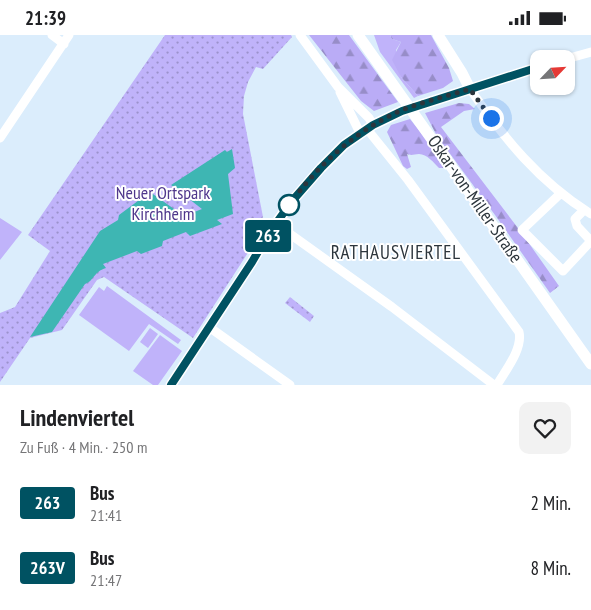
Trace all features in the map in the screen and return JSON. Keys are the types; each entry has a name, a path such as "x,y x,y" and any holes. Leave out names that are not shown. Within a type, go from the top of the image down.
{"main road":[{"name":"Oskar-von-Miller-Straße","path":"358,35 591,364"},
{"path":"370,35 375,58"},
{"path":"438,35 470,89"}],"street":[{"path":"52,35 64,43"},
{"path":"1,133 69,35"},
{"path":"276,224 392,307 495,385 516,351 521,339 519,332 408,180 366,129 300,35"},
{"path":"575,56 591,52"},
{"path":"171,385 299,192 344,145 366,129 402,111 530,70"},
{"path":"338,87 368,118 366,129"},
{"path":"470,89 513,148 561,193 588,212 575,219 577,226 591,241 563,271 522,230 561,193"},
{"path":"209,327 290,385"}],"green space":[{"name":"Neuer Ortspark Kirchheim","path":"165,35 291,35 292,37 263,69 256,67 248,82 244,96 243,114 263,217 256,227 251,248 193,338 104,277 97,280 62,330 30,338 0,382 0,313 15,307 50,251 28,235"},
{"path":"309,35 349,35 398,102 374,111 361,101"},
{"path":"374,35 390,35 392,39 401,42 396,50 401,77 418,96 414,98 380,52"},
{"path":"390,35 431,35 449,68 453,81 443,88 418,96 401,77 392,60 401,42 392,39"},
{"path":"459,103 469,104 475,109 464,111 441,127 521,232 559,286 550,293 437,136 425,113"},
{"path":"410,119 444,162 443,168 439,168 433,161 422,154 407,154 411,167 407,169 403,166 387,132 391,125"},
{"path":"0,218 22,232 0,260"},
{"path":"107,286 181,340 178,344 149,324 129,351 79,315 99,287 104,291"},
{"path":"290,297 314,316 310,322 285,303"},
{"path":"150,328 158,334 148,348 140,342"},
{"path":"160,335 182,351 158,385 153,385 133,371"}],"shaded area":[{"path":"232,149 235,168 228,174 233,214 217,220 222,224 190,236 186,232 163,241 162,246 141,254 137,251 103,264 106,268 85,284 52,332 30,337 100,231 118,220 119,215 150,192 184,216 202,209 171,185 225,150 227,152"}],"bus line":[{"name":"263","path":"171,385 269,233 302,188 344,145 373,125 402,111 530,70"}],"district":[{"name":"RATHAUSVIERTEL","path":"396,252"}],"route":[{"path":"289,205 302,188 344,145 373,125 402,111 470,89 491,118"}]}
